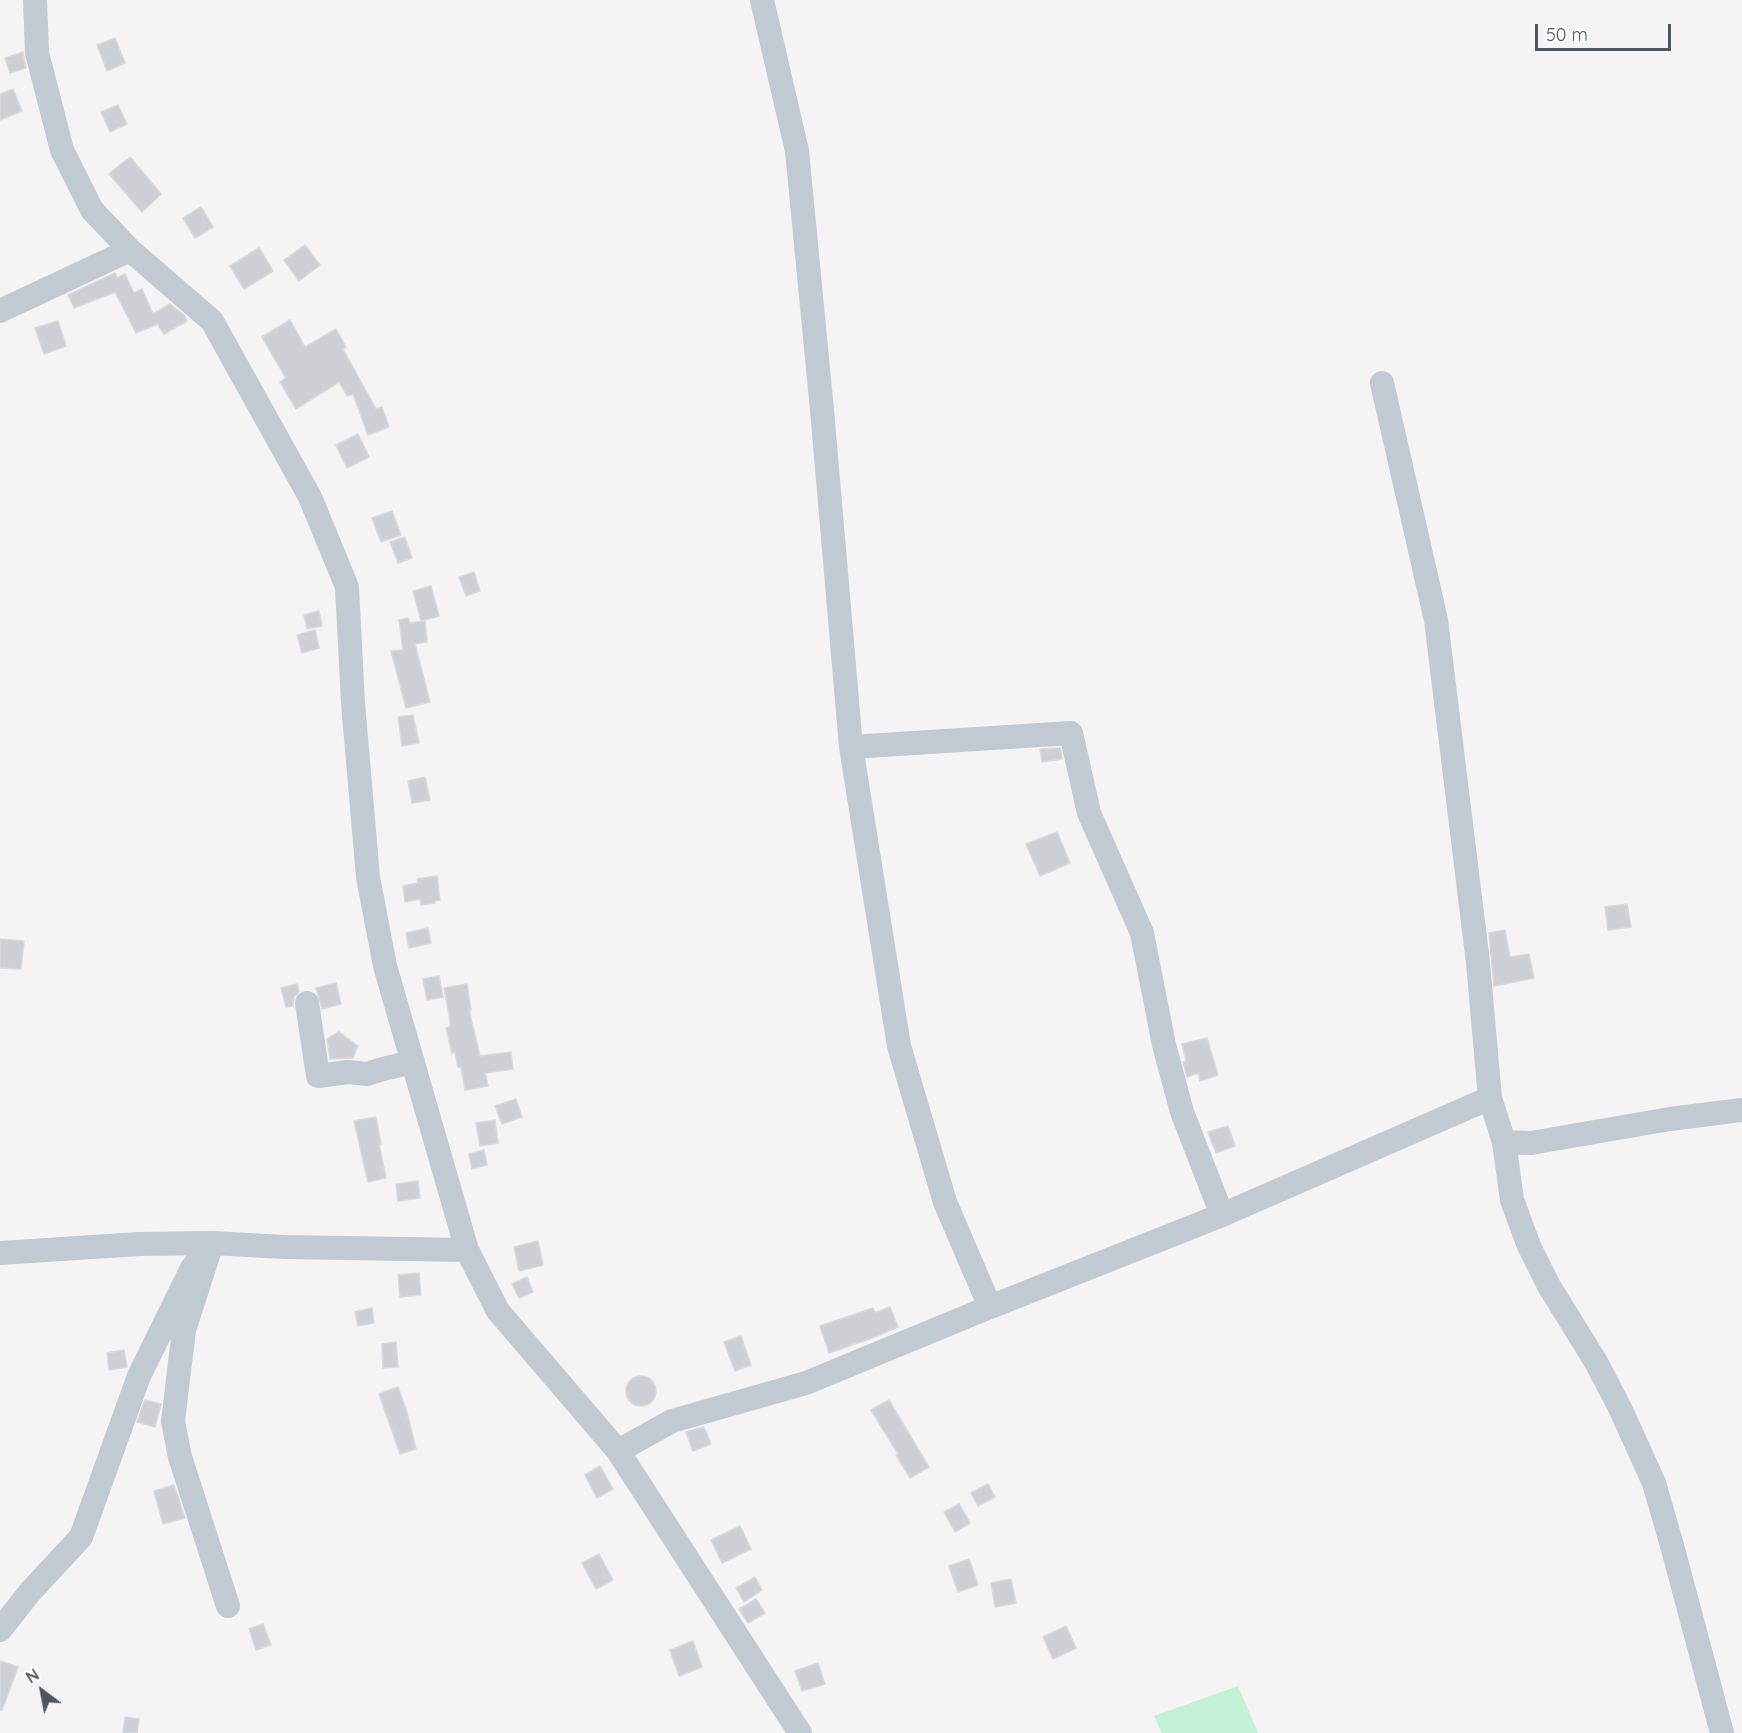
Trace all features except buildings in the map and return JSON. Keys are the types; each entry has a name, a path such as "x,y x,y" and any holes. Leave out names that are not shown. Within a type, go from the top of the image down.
{"street":[{"path":"35,0 37,53 62,150 92,210 130,250 212,321 310,497 347,587 353,703 368,877 385,966 467,1250 498,1311 618,1451 800,1733"},
{"path":"762,0 797,151 851,747 899,1046 945,1202 990,1307"},
{"path":"0,311 130,250"},
{"path":"1382,383 1436,620 1478,963 1490,1098 1504,1142 1512,1200 1529,1246 1549,1286 1596,1362 1654,1483 1722,1733"},
{"path":"851,747 1071,734 1089,813 1142,933 1164,1045 1182,1112 1222,1215"},
{"path":"307,1004 318,1076 348,1072 367,1074 413,1062"},
{"path":"618,1451 672,1420 806,1383 1222,1215 1490,1098"},
{"path":"1504,1142 1531,1143 1670,1119 1742,1110"},
{"path":"0,1253 139,1244 212,1243 284,1247 467,1250"},
{"path":"212,1243 184,1330 173,1421 180,1457 228,1606"},
{"path":"0,1630 30,1592 81,1537 139,1377 192,1268 212,1243"}],"green space":[{"path":"1238,1686 1258,1733 1162,1733 1154,1716"}]}
